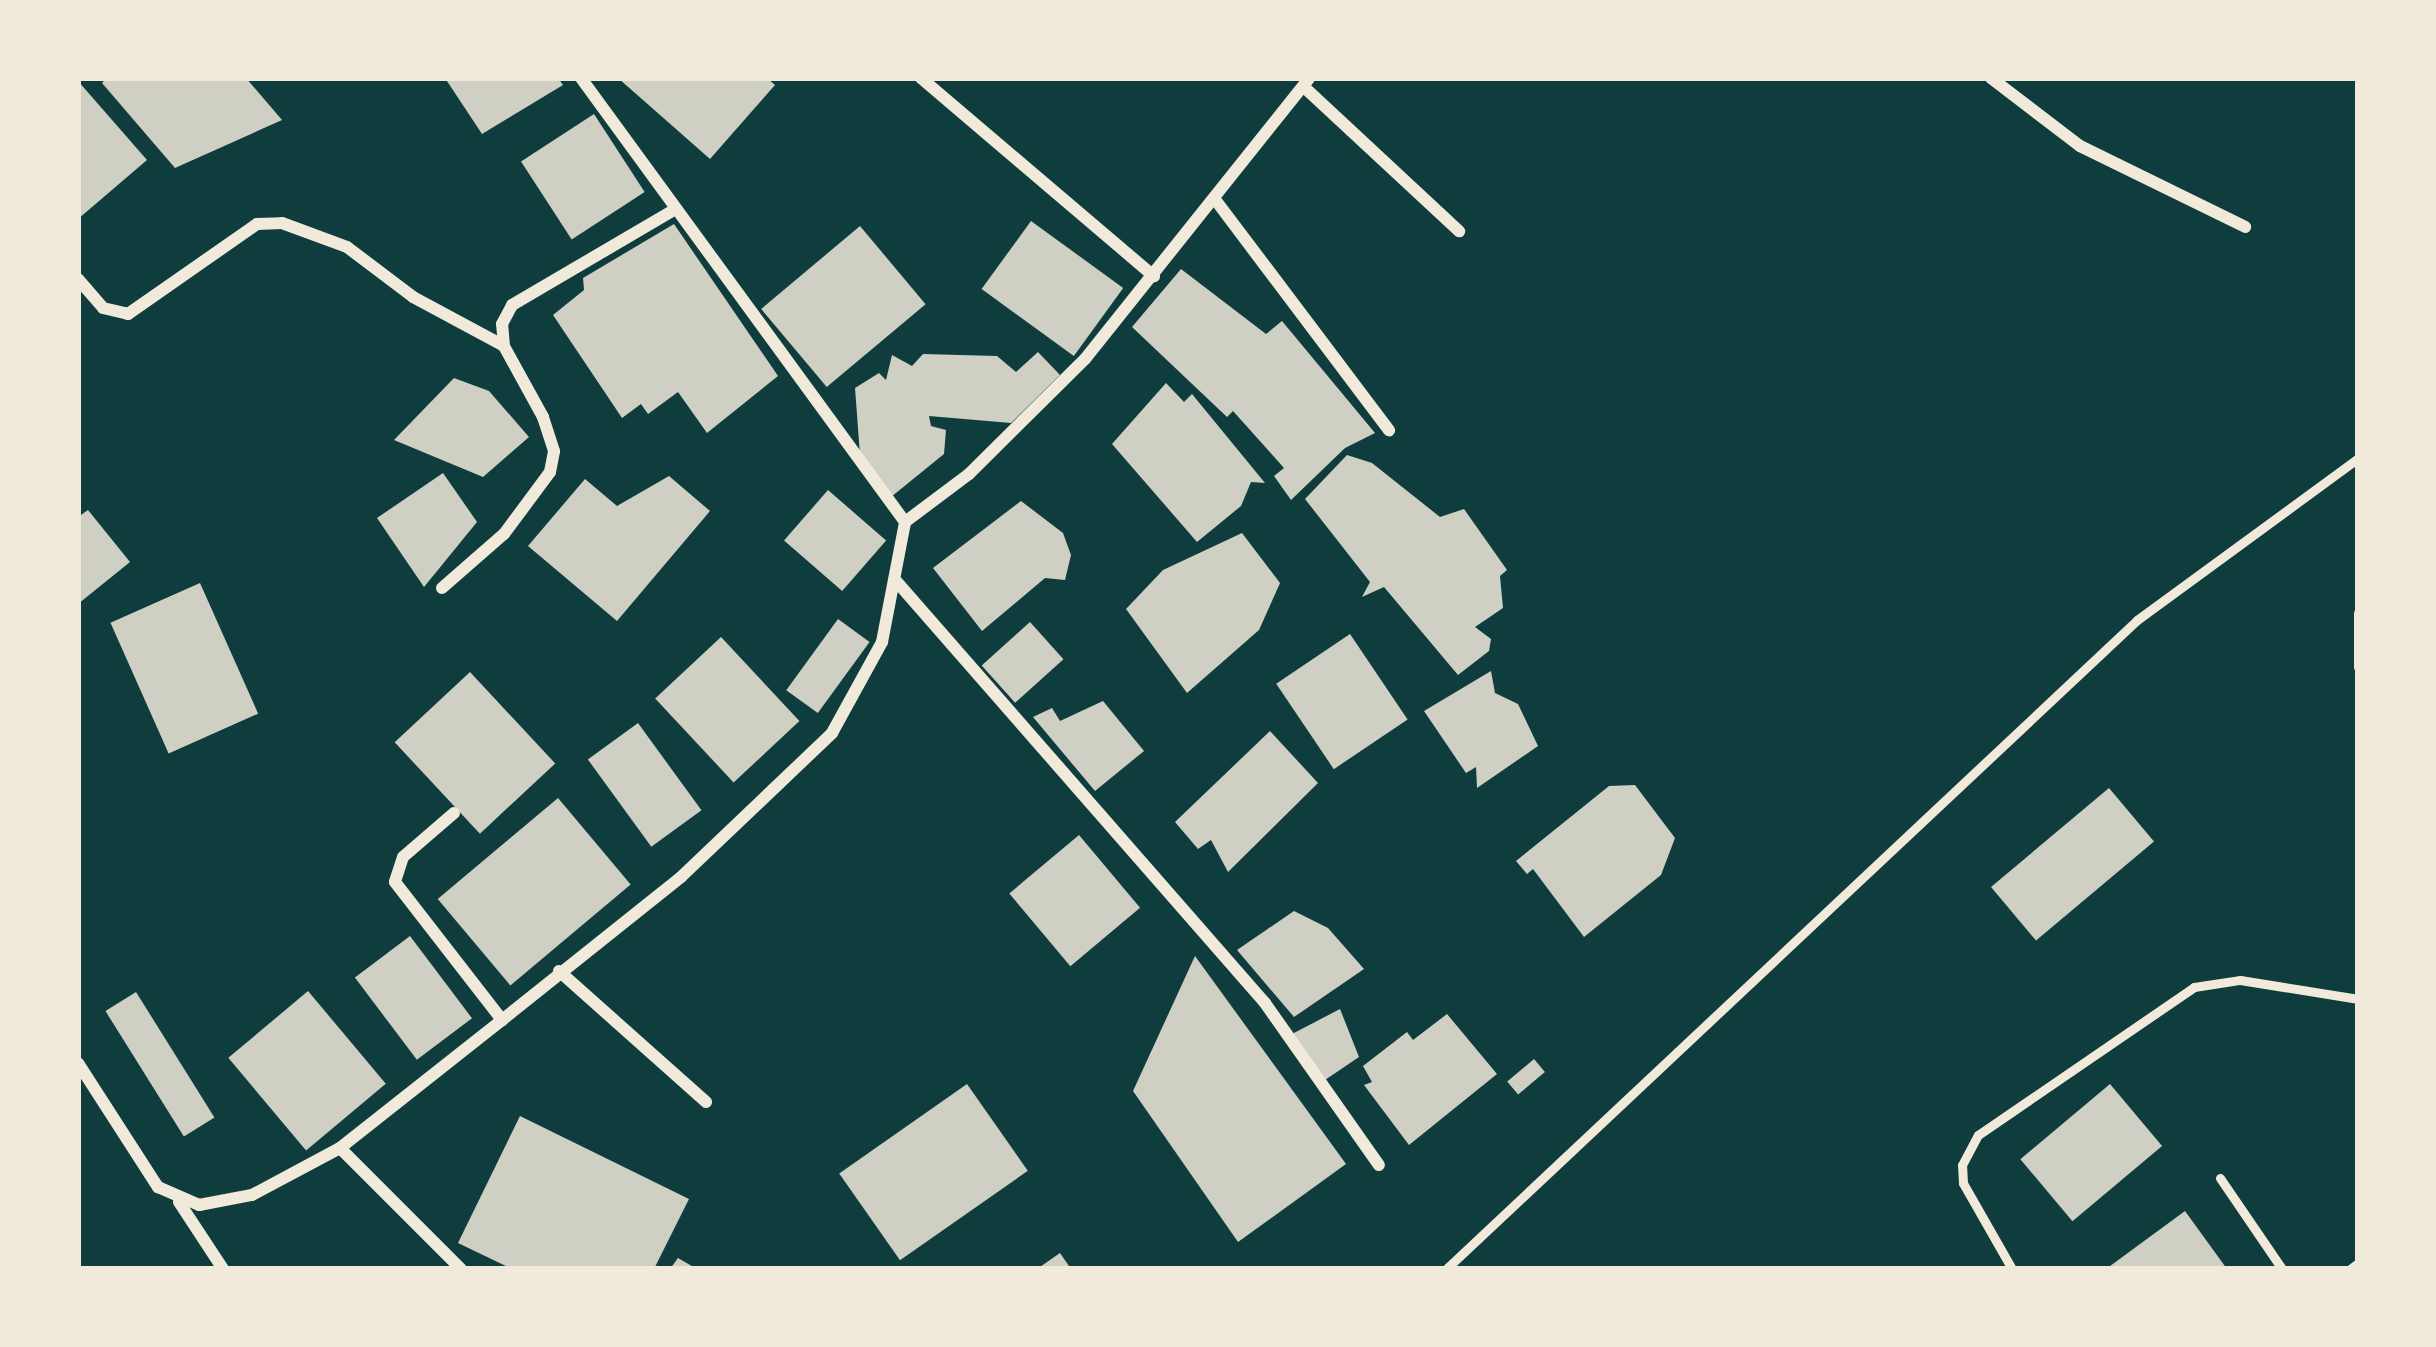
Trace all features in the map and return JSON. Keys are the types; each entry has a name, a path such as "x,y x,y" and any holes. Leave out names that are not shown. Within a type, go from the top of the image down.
{"street":[{"path":"581,78 672,211 905,522"},
{"path":"921,78 1154,276"},
{"path":"1991,78 2080,146 2245,227"},
{"path":"179,1202 252,1195 340,1148 681,877 832,733 882,642 905,522 1053,392 1217,202 1306,83 1460,231"},
{"path":"1217,202 1390,430"},
{"path":"442,588 503,534 550,472 554,451 543,417 504,346 502,324 512,305 672,211"},
{"path":"78,279 103,308 128,314 257,224 282,224 346,247 413,297 504,346"},
{"path":"897,582 1265,1003 1379,1165"},
{"path":"454,813 396,866 395,882 502,1020"},
{"path":"559,971 706,1102"},
{"path":"78,1063 138,1162 179,1202 223,1269"},
{"path":"340,1148 461,1269"}],"lane":[{"path":"1446,1269 2137,620 2358,458"},
{"path":"2358,613 2358,667"},
{"path":"2012,1269 1964,1183 1978,1135 2194,987 2240,980 2358,999"},
{"path":"2220,1178 2282,1269"},
{"path":"1460,1255 1471,1269"},
{"path":"2350,1269 2358,1263"}],"building":[{"path":"107,78 246,78 282,120 175,168 102,83"},
{"path":"445,78 558,78 563,85 482,134"},
{"path":"618,78 767,78 775,85 710,159"},
{"path":"78,81 147,160 78,219"},
{"path":"594,114 645,192 572,239 521,161"},
{"path":"1031,221 1123,288 1074,356 982,289"},
{"path":"674,224 778,376 707,433 678,392 648,414 641,404 622,418 553,315 584,290 583,278"},
{"path":"860,226 926,304 827,387 761,309"},
{"path":"1181,269 1266,334 1282,321 1375,433 1345,448 1291,500 1274,476 1284,468 1233,411 1227,417 1132,327"},
{"path":"1038,352 1060,375 1011,423 929,416 931,426 946,430 944,454 891,497 860,455 855,388 879,373 886,380 892,355 912,366 923,354 997,356 1016,372"},
{"path":"454,378 489,391 529,437 483,477 394,440"},
{"path":"1166,383 1184,402 1192,394 1265,483 1251,482 1241,506 1197,542 1112,444"},
{"path":"1347,455 1372,463 1440,517 1464,509 1507,570 1500,576 1503,608 1475,627 1491,639 1489,651 1458,675 1384,587 1362,597 1370,582 1305,499"},
{"path":"443,473 477,522 424,587 377,518"},
{"path":"669,476 710,511 617,621 528,546 585,479 617,506"},
{"path":"828,490 886,541 842,591 784,541"},
{"path":"1021,501 1063,533 1071,555 1065,580 1045,578 982,631 933,568"},
{"path":"88,510 130,562 78,604 78,517"},
{"path":"1242,533 1280,583 1259,630 1187,693 1126,609 1163,570"},
{"path":"200,583 258,714 169,753 110,623"},
{"path":"838,619 870,642 818,713 786,690"},
{"path":"1030,622 1063,659 1015,703 982,665"},
{"path":"1350,634 1408,719 1334,769 1276,684"},
{"path":"721,637 799,721 734,782 655,698"},
{"path":"1491,671 1495,693 1518,704 1538,746 1477,788 1476,767 1466,773 1424,711"},
{"path":"470,672 555,763 480,834 395,742"},
{"path":"1103,701 1144,751 1095,791 1033,717 1052,708 1060,721"},
{"path":"638,723 701,810 651,847 588,759"},
{"path":"1270,731 1318,783 1228,872 1211,840 1198,849 1175,822"},
{"path":"1635,785 1675,838 1661,875 1584,937 1533,869 1527,874 1516,861 1609,786"},
{"path":"2109,788 2154,842 2036,941 1991,887"},
{"path":"558,798 631,885 510,985 438,899"},
{"path":"1079,835 1140,908 1070,966 1009,893"},
{"path":"1294,911 1328,928 1364,969 1294,1017 1237,950"},
{"path":"410,936 472,1018 417,1060 355,978"},
{"path":"1195,956 1346,1164 1238,1242 1133,1091"},
{"path":"308,991 386,1084 306,1151 228,1058"},
{"path":"136,992 214,1118 184,1137 105,1011"},
{"path":"1340,1009 1359,1057 1325,1080 1292,1034"},
{"path":"1447,1014 1497,1074 1409,1145 1364,1085 1372,1082 1363,1066 1407,1032 1413,1040"},
{"path":"1534,1059 1545,1072 1518,1095 1507,1081"},
{"path":"967,1084 1028,1171 900,1260 839,1173"},
{"path":"2110,1084 2162,1146 2072,1221 2020,1159"},
{"path":"520,1116 689,1199 654,1269 512,1269 458,1243"},
{"path":"2185,1211 2227,1269 2106,1269"},
{"path":"1060,1253 1071,1269 1037,1269"},
{"path":"678,1258 697,1269 670,1269"}]}
